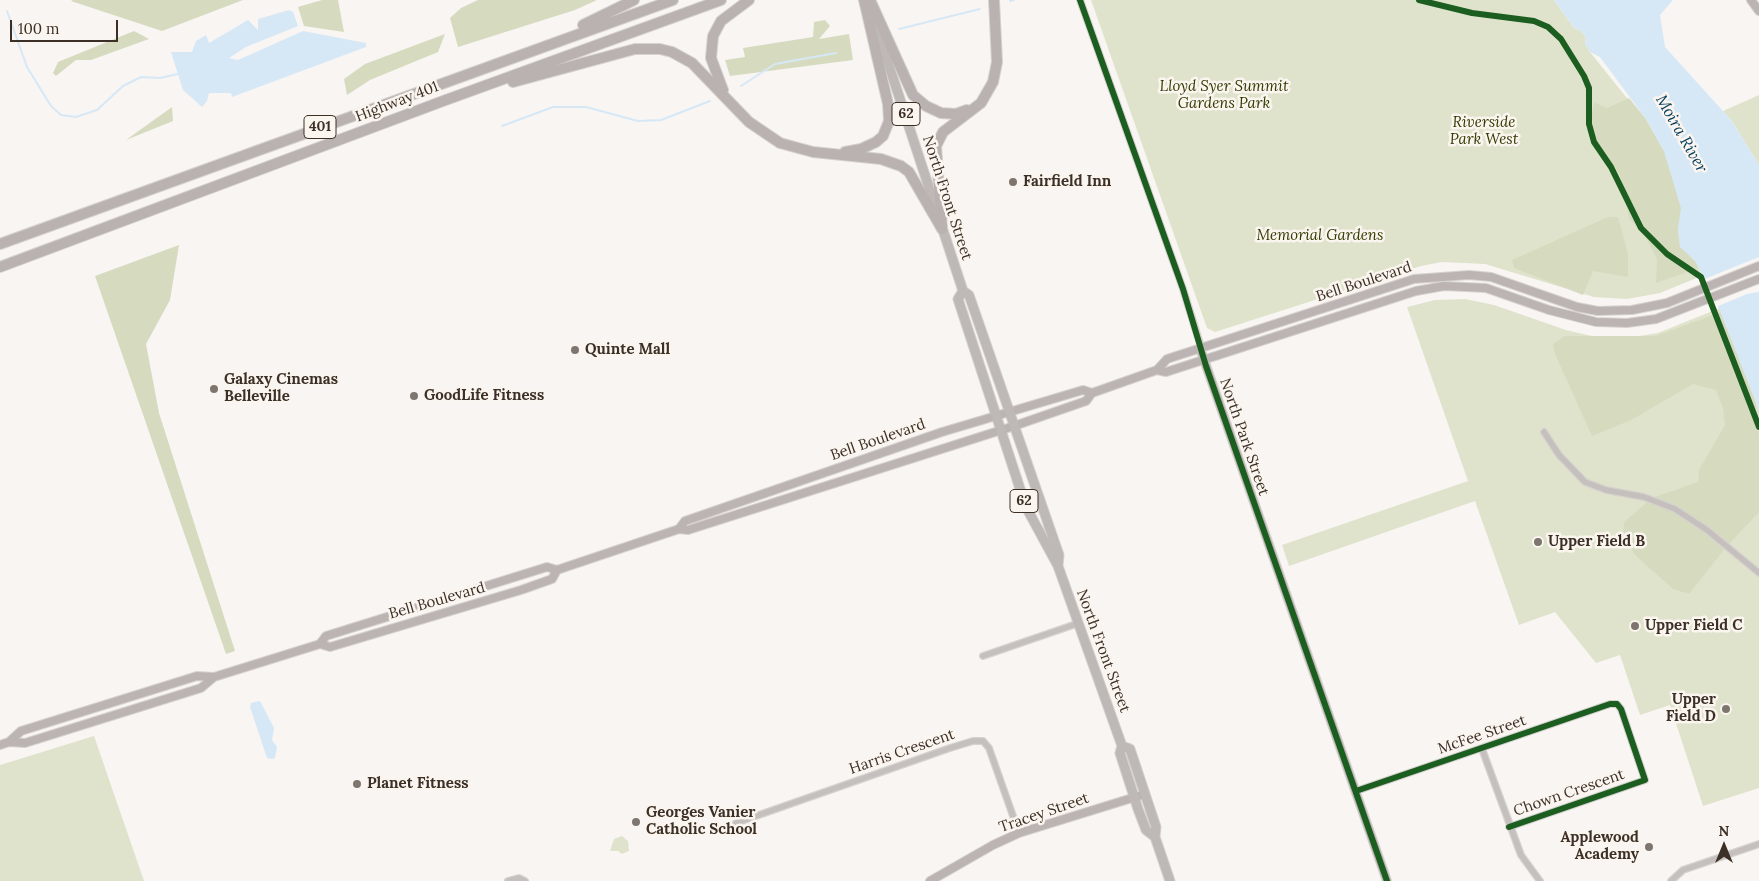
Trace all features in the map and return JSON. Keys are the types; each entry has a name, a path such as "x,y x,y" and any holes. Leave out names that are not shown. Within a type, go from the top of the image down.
{"highway":[{"path":"492,64 608,15 634,0"},
{"name":"Highway 401","path":"0,244 492,64 673,0"},
{"name":"Highway 401","path":"0,267 443,101 721,0"},
{"path":"728,100 712,58 712,36 721,21 749,0"},
{"path":"827,154 848,152 869,146 883,136 890,122 867,0"},
{"path":"867,0 909,87 920,101 934,111 948,114 962,112 981,102"},
{"path":"942,229 936,146 948,127 981,102 990,89 996,72 993,0"},
{"path":"443,101 620,52 648,48 660,49 682,56 749,122 770,137 798,149 881,159 901,166 909,172 942,229"}],"main road":[{"name":"North Front Street","path":"867,0 963,291 969,296 1059,555 1058,566"},
{"path":"1751,0 1759,12"},
{"name":"Bell Boulevard","path":"320,644 326,636 547,567 557,570 679,530 688,530 1000,431 1086,401 1092,393 1157,370 1166,359 1414,279 1469,275 1491,277 1577,307 1598,311 1632,310 1666,303 1695,293 1759,266"},
{"name":"Bell Boulevard","path":"1157,370 1166,372 1416,291 1444,286 1486,288 1549,310 1596,322 1627,323 1656,319 1759,279"},
{"name":"North Front Street","path":"963,291 958,300 1000,431 1030,516 1058,566 1122,746 1120,753 1134,797 1146,830 1155,837"},
{"name":"North Park Street","path":"1201,347 1387,881"},
{"name":"Bell Boulevard","path":"679,530 685,521 996,416 1083,390 1092,393"},
{"name":"Bell Boulevard","path":"9,742 21,731 197,676 214,677 320,644 330,647 521,590 552,579 557,570"},
{"name":"Bell Boulevard","path":"0,745 9,742 26,743 201,688 214,677"},
{"name":"North Front Street","path":"1122,746 1130,749 1156,828 1155,837 1170,881"},
{"name":"Tracey Street","path":"930,881 993,845 1019,833 1145,794"}],"street":[{"name":"North Park Street","path":"1080,0 1183,289 1201,347"},
{"path":"1544,432 1568,466 1585,482 1606,490 1644,497 1676,508 1708,530 1759,574"},
{"path":"984,656 1079,623"},
{"name":"McFee Street","path":"1356,791 1610,704 1617,704"},
{"name":"Chown Crescent","path":"1509,827 1645,780 1621,709 1617,704"},
{"name":"Harris Crescent","path":"736,823 950,748 973,741 983,741 989,748 1019,833"},
{"path":"1482,749 1509,827 1521,854 1540,881"},
{"path":"1670,881 1683,870 1759,844"},
{"path":"508,881 519,878 525,881"}],"green space":[{"path":"243,0 162,31 71,1"},
{"path":"322,0 338,0 344,32 304,26 298,7"},
{"path":"478,0 597,0 575,10 458,47 450,18 461,8"},
{"name":"Riverside Park West","path":"1091,0 1554,0 1574,28 1580,30 1586,38 1585,44 1590,52 1646,122 1664,151 1704,275 1660,293 1627,299 1594,297 1485,264 1442,262 1421,266 1215,332 1207,328"},
{"path":"825,20 830,26 819,39 849,34 853,60 730,76 725,60 745,57 743,48 813,37 814,22"},
{"path":"134,31 149,39 91,60 76,60 56,76 53,73 58,62"},
{"path":"445,34 438,52 370,80 347,95 344,79 365,64"},
{"path":"1759,95 1759,165 1732,121 1723,111"},
{"path":"1629,98 1646,119 1664,151 1681,208 1678,230 1680,247 1695,261 1699,268 1656,283 1657,259 1646,238 1629,218 1620,175 1592,135 1591,122 1594,102 1607,108"},
{"path":"172,107 173,121 126,140"},
{"path":"1608,217 1618,217 1628,254 1628,277 1593,271 1583,295 1514,268 1512,260"},
{"path":"179,245 170,300 146,344 159,413 235,651 226,654 95,276"},
{"path":"1465,299 1494,305 1566,330 1596,337 1627,338 1658,333 1720,308 1759,410 1759,788 1703,806 1670,705 1640,715 1620,655 1596,663 1555,612 1519,625 1475,501 1289,566 1282,545 1468,481 1407,307 1435,300"},
{"path":"1721,312 1756,403 1755,421 1759,434 1759,512 1727,546 1689,594 1673,589 1635,555 1623,534 1624,522 1652,498 1698,482 1699,470 1725,425 1723,408 1716,390 1693,384 1631,420 1592,436 1555,354 1553,344 1565,336 1656,336"},
{"path":"94,736 144,881 0,881 0,765"},
{"path":"622,836 628,841 629,851 622,854 618,851 610,851 614,839"}],"water":[{"name":"Moira River","path":"1554,0 1673,0 1660,15 1665,47 1732,121 1759,165 1759,410 1716,301 1695,261 1680,247 1678,230 1681,208 1664,151 1646,119 1600,57 1590,52 1585,44 1586,38 1580,30 1574,28"},
{"path":"289,10 293,12 298,26 246,47 229,58 238,60 303,31 366,43 366,47 232,97 231,93 209,93 207,101 202,107 183,90 171,52 192,52 196,41 206,35 209,43 248,20 258,30 258,19"},
{"path":"260,701 274,728 272,740 277,747 275,758 272,759 267,758 250,707 251,703"}],"pier":[{"path":"1759,257 1759,292 1747,294 1716,307 1702,280"}],"waterway":[{"path":"1010,1 1014,0"},
{"path":"899,29 980,9"},
{"path":"7,11 27,67 51,106 61,115 76,117 97,110 123,86 141,77 160,78 178,74"},
{"path":"741,86 775,64 836,53"},
{"path":"502,126 553,107 586,107 638,121 661,120 710,101"}],"cycle path":[{"path":"1080,0 1183,289 1206,366 1387,881"},
{"path":"1419,0 1472,13 1534,21 1548,27 1561,39 1584,76 1589,88 1589,124 1594,142 1611,167 1641,228 1667,254 1701,277 1759,427"},
{"path":"1356,791 1610,704 1617,704 1621,709 1645,780 1509,827"}],"place":[{"name":"Fairfield Inn","path":"1013,182"},
{"name":"Quinte Mall","path":"575,350"},
{"name":"Galaxy Cinemas Belleville","path":"214,389"},
{"name":"GoodLife Fitness","path":"414,396"},
{"name":"Upper Field B","path":"1538,542"},
{"name":"Upper Field C","path":"1635,626"},
{"name":"Upper Field D","path":"1726,709"},
{"name":"Planet Fitness","path":"357,784"},
{"name":"Georges Vanier Catholic School","path":"636,822"},
{"name":"Applewood Academy","path":"1649,847"}],"park label":[{"name":"Lloyd Syer Summit Gardens Park","path":"1224,96"},
{"name":"Memorial Gardens","path":"1320,236"}]}
